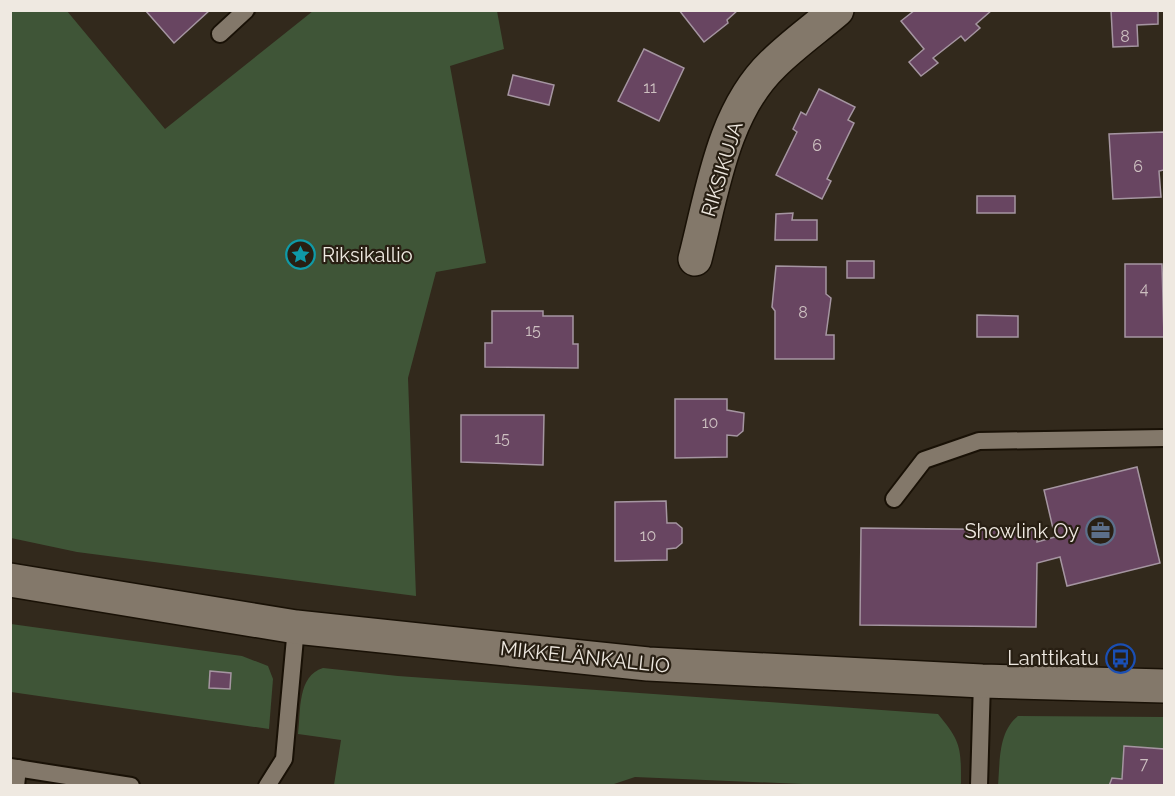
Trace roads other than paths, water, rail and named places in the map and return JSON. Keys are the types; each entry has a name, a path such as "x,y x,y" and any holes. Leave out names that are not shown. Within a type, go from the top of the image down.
{"street":[{"name":"RIKSIKUJA","path":"695,259 732,126 750,93 772,65 837,10"},
{"name":"MIKKELÄNKALLIO","path":"10,580 296,627 648,664 982,681 1164,686"}],"lane":[{"path":"220,34 246,10"},
{"path":"894,499 924,460 979,441 1164,438"},
{"path":"267,786 284,759 296,627"},
{"path":"979,786 982,681"},
{"path":"16,786 14,767 131,786"}],"place":[{"name":"Riksikallio","path":"301,255"},
{"name":"Showlink Oy","path":"1100,531"},
{"name":"Lanttikatu","path":"1120,658"}]}
